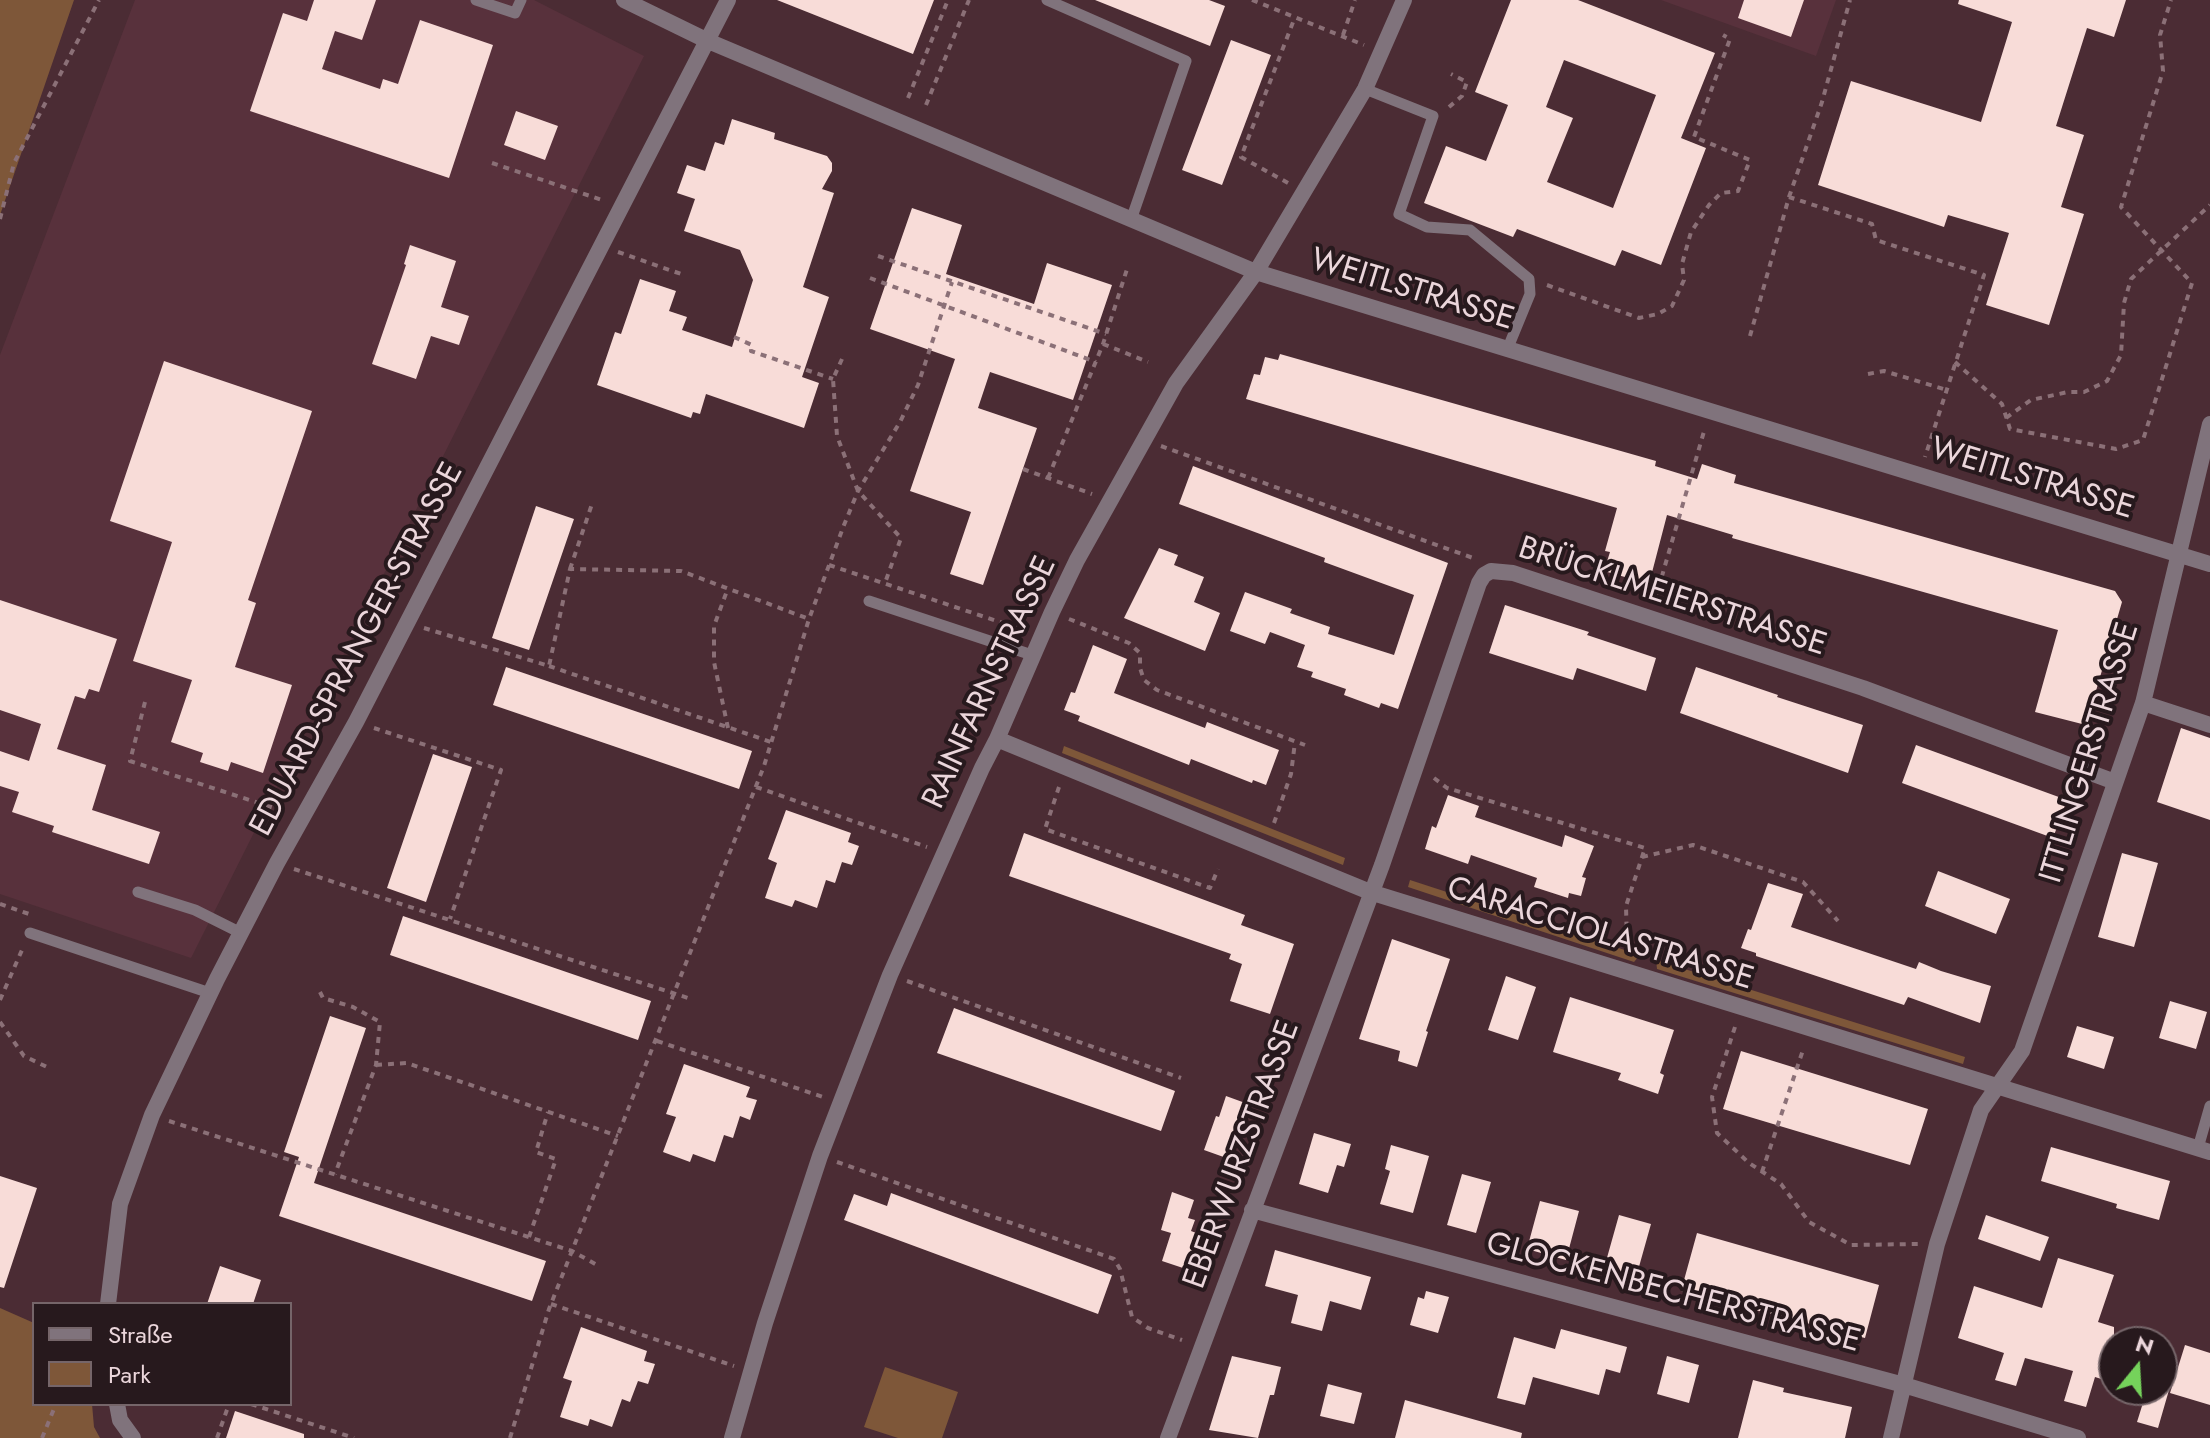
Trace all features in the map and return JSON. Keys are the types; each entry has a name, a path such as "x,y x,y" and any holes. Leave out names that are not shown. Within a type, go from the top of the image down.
{"street":[{"name":"WEITLSTRASSE","path":"624,0 708,41 1256,272 2210,564"},
{"name":"EDUARD-SPRANGER-STRASSE","path":"108,1302 120,1204 152,1115 210,993 408,623 728,0"},
{"name":"RAINFARNSTRASSE","path":"732,1438 820,1156 840,1103 890,975 1041,635 1110,501 1176,383 1256,272 1365,89 1404,0"},
{"name":"ITTLINGERSTRASSE","path":"1891,1438 1937,1244 1981,1110 2022,1051 2143,703 2210,424"},
{"name":"BRÜCKLMEIERSTRASSE","path":"1370,892 1479,583 1491,571 1513,573 1863,688 2115,782"},
{"path":"2143,703 2210,725"},
{"name":"CARACCIOLASTRASSE","path":"997,739 1370,892 2204,1150"},
{"name":"EBERWURZSTRASSE","path":"1168,1438 1370,892"},
{"name":"GLOCKENBECHERSTRASSE","path":"1252,1210 1904,1385 2078,1438"},
{"path":"117,1406 120,1420 133,1438"}],"lane":[{"path":"476,0 515,13 521,0"},
{"path":"1047,0 1186,61 1131,220"},
{"path":"1365,89 1433,116 1399,214 1427,227 1470,230 1529,279 1530,294 1507,350"},
{"path":"869,601 1032,655"},
{"path":"138,892 195,910 241,933"},
{"path":"30,933 210,993"},
{"name":"CARACCIOLASTRASSE","path":"2204,1150 2210,1106"}],"path":[{"path":"0,219 14,163 99,0"},
{"path":"908,98 948,0"},
{"path":"926,105 969,0"},
{"path":"1252,0 1381,52"},
{"path":"1343,36 1355,0"},
{"path":"1750,336 1850,0"},
{"path":"1955,362 2002,404 2010,429 2116,449 2143,440 2192,283 2121,207 2163,71 2160,35 2171,0"},
{"path":"1295,17 1241,157 1304,192"},
{"path":"1529,279 1639,318 1658,314 1672,306 1684,280 1682,264 1691,232 1721,193 1738,191 1750,160 1694,137 1730,39 1723,35"},
{"path":"1433,122 1462,96 1467,82 1451,74"},
{"path":"492,163 623,206"},
{"path":"1789,197 1872,224 1876,240 1984,275 1918,475"},
{"path":"2006,418 2031,400 2084,392 2107,381 2121,355 2124,303 2131,279 2210,205"},
{"path":"602,246 684,275"},
{"path":"878,256 1106,334"},
{"path":"1048,478 1103,344 1128,266"},
{"path":"870,278 1096,362"},
{"path":"510,1438 551,1304 756,787 829,565 858,491 900,422 918,385 952,282"},
{"path":"734,337 752,345 751,351 833,379"},
{"path":"1103,344 1148,362"},
{"path":"842,359 833,379 837,436 858,491 901,538 885,583"},
{"path":"1868,374 1884,371 1947,390"},
{"path":"1649,618 1710,412"},
{"path":"1144,440 1481,561 1491,571"},
{"path":"1023,469 1110,501"},
{"path":"549,666 570,569 592,504"},
{"path":"829,565 1041,635"},
{"path":"570,569 681,571 809,619"},
{"path":"728,588 714,626 714,662 728,728"},
{"path":"1052,612 1129,643 1140,653 1144,680 1157,690 1305,745"},
{"path":"408,623 549,666 771,742"},
{"path":"145,702 130,761 274,808"},
{"path":"356,722 501,770 450,920"},
{"path":"1274,823 1291,774 1295,742"},
{"path":"1415,767 1425,770 1447,788 1645,848 1626,906 1627,944"},
{"path":"756,787 944,853"},
{"path":"1059,787 1045,829 1210,888 1218,869"},
{"path":"1642,857 1693,845 1803,882 1838,921"},
{"path":"277,863 691,999"},
{"path":"0,1000 30,933"},
{"path":"890,975 1181,1078"},
{"path":"320,992 323,998 353,1007 380,1022 376,1065 335,1174"},
{"path":"0,1022 24,1056 47,1067"},
{"path":"1735,1027 1712,1097 1717,1133 1762,1172 1781,1184 1809,1222 1851,1245 1937,1244"},
{"path":"657,1040 840,1103"},
{"path":"1762,1172 1804,1047"},
{"path":"376,1065 407,1063 618,1136"},
{"path":"529,1237 556,1159 536,1152 548,1112"},
{"path":"152,1115 572,1251 597,1265"},
{"path":"820,1156 1114,1259 1120,1269 1132,1317 1148,1328 1186,1342"},
{"path":"551,1304 751,1373"},
{"path":"42,1438 55,1406"},
{"path":"217,1438 228,1406"},
{"path":"257,1406 354,1438"}],"shaded area":[{"path":"135,0 534,0 644,56 191,958 0,894 0,355"},
{"path":"1661,0 1836,0 1816,56"}],"green space":[{"path":"0,0 74,0 0,215"},
{"path":"1064,746 1345,858 1343,865 1062,753"},
{"path":"1410,880 1640,955 1634,962 1408,887"},
{"path":"1656,960 1965,1057 1963,1064 1657,969"},
{"path":"0,1308 32,1322 32,1406 92,1406 94,1427 100,1438 0,1438"},
{"path":"885,1367 958,1392 942,1438 898,1438 864,1427"}],"building":[{"path":"314,0 376,0 362,40 335,31 322,69 380,89 383,79 398,84 420,20 493,45 449,178 250,111 283,13 307,21"},
{"path":"777,0 934,0 913,54"},
{"path":"1095,0 1209,0 1225,6 1210,46"},
{"path":"1511,0 1578,0 1715,53 1681,138 1706,148 1661,265 1622,250 1615,266 1517,229 1513,237 1424,203 1446,146 1486,161 1508,105 1475,92","holes":["1564,60 1656,95 1613,208 1547,182 1573,118 1546,107"]},
{"path":"1744,0 1804,0 1791,37 1738,18"},
{"path":"1959,0 2126,0 2114,37 2087,28 2056,126 2084,135 2061,207 2084,214 2049,325 1986,305 2009,233 1948,215 1944,227 1818,185 1851,81 1981,122 2012,22 1958,4"},
{"path":"1231,40 1271,55 1222,185 1182,170"},
{"path":"516,111 558,126 545,160 504,145"},
{"path":"732,119 775,133 774,139 827,156 832,163 832,171 822,189 834,193 803,287 829,297 802,377 819,383 804,428 706,394 700,414 693,412 691,418 597,385 615,332 621,334 640,279 676,291 669,311 687,317 682,330 732,347 753,280 740,250 684,231 695,199 677,193 687,165 705,171 715,142 724,145"},
{"path":"912,208 962,225 946,274 1034,304 1047,263 1112,285 1073,400 990,372 978,408 1037,428 983,585 950,574 971,512 910,491 955,359 870,329"},
{"path":"410,245 456,261 441,307 469,316 459,345 431,336 416,379 372,364"},
{"path":"1280,354 1656,461 1655,466 1697,479 1702,464 1736,475 1734,483 2115,591 2122,602 2086,725 2035,712 2058,630 1732,538 1733,535 1667,515 1649,584 1604,571 1610,552 1605,551 1617,508 1246,399 1254,374 1260,375 1265,357 1278,360"},
{"path":"164,361 312,411 248,600 256,603 235,667 292,685 263,773 231,762 228,771 200,762 203,753 171,742 192,680 133,661 172,542 110,521"},
{"path":"1193,466 1448,563 1398,709 1381,703 1379,708 1344,695 1346,689 1311,677 1313,672 1297,667 1305,645 1270,632 1265,644 1230,631 1245,592 1330,627 1328,634 1394,655 1414,595 1179,504"},
{"path":"536,506 574,519 529,650 492,638"},
{"path":"1159,548 1178,555 1174,565 1204,577 1194,602 1220,613 1205,651 1124,618"},
{"path":"0,600 117,639 99,692 89,689 85,699 75,696 57,749 106,765 92,810 160,832 149,864 52,832 54,826 12,812 19,792 0,786 0,751 29,761 41,724 0,710"},
{"path":"1505,605 1656,658 1646,691 1577,668 1573,680 1489,653"},
{"path":"1093,645 1127,659 1114,693 1205,728 1207,722 1279,750 1266,785 1253,780 1252,783 1191,759 1189,765 1078,721 1080,716 1064,710 1071,692 1075,693"},
{"path":"506,667 752,751 739,789 493,705"},
{"path":"1696,667 1863,725 1848,773 1680,713"},
{"path":"2181,728 2210,738 2210,820 2157,802"},
{"path":"1916,745 2067,800 2053,838 1902,783"},
{"path":"433,754 472,767 426,902 387,888"},
{"path":"1448,795 1479,806 1475,817 1562,847 1565,835 1594,846 1582,877 1586,878 1581,896 1569,893 1568,898 1534,887 1537,878 1471,855 1468,864 1425,849 1432,826 1436,828"},
{"path":"786,810 851,833 848,842 859,846 852,865 842,862 835,883 826,880 817,908 795,900 792,907 765,898 777,863 768,859"},
{"path":"1024,833 1245,915 1241,925 1294,944 1270,1014 1230,1001 1242,964 1229,959 1231,954 1009,876"},
{"path":"2122,853 2158,863 2134,947 2098,937"},
{"path":"1938,871 2010,899 1996,934 1925,906"},
{"path":"1768,883 1803,894 1791,927 1916,969 1919,962 1991,986 1980,1023 1908,997 1904,1005 1756,956 1756,953 1741,948"},
{"path":"403,916 651,1001 638,1040 390,955"},
{"path":"1392,939 1450,959 1417,1067 1398,1061 1400,1051 1359,1039"},
{"path":"1506,976 1536,987 1518,1040 1488,1030"},
{"path":"1570,997 1674,1030 1660,1073 1664,1075 1658,1094 1618,1080 1621,1073 1553,1052"},
{"path":"2170,1001 2207,1012 2196,1049 2159,1038"},
{"path":"954,1008 1175,1091 1161,1131 937,1053"},
{"path":"330,1016 366,1028 314,1183 546,1261 532,1301 279,1216 299,1157 284,1152"},
{"path":"2077,1026 2114,1037 2104,1069 2067,1057"},
{"path":"1741,1051 1928,1109 1910,1165 1723,1109"},
{"path":"684,1064 750,1087 746,1097 757,1100 750,1120 740,1116 733,1138 724,1135 715,1162 693,1154 690,1162 663,1152 676,1117 666,1114"},
{"path":"1226,1096 1248,1104 1232,1160 1204,1150"},
{"path":"1314,1133 1351,1144 1344,1167 1337,1165 1328,1193 1299,1184"},
{"path":"1391,1145 1429,1156 1413,1213 1380,1204 1390,1171 1385,1169"},
{"path":"2051,1147 2170,1181 2159,1220 2041,1181"},
{"path":"1462,1174 1491,1182 1476,1233 1447,1225"},
{"path":"0,1176 37,1188 4,1288 0,1287"},
{"path":"1172,1192 1194,1200 1188,1218 1195,1220 1191,1231 1204,1236 1192,1271 1162,1261 1171,1233 1161,1230"},
{"path":"891,1193 1112,1275 1098,1314 844,1220 854,1194 887,1206"},
{"path":"1540,1201 1579,1211 1566,1260 1527,1249"},
{"path":"1619,1215 1651,1224 1635,1281 1603,1272"},
{"path":"1986,1215 2049,1237 2040,1261 1978,1239"},
{"path":"1697,1233 1879,1285 1865,1338 1681,1291"},
{"path":"1275,1250 1371,1277 1361,1310 1330,1301 1322,1331 1291,1323 1298,1295 1265,1286"},
{"path":"2058,1258 2114,1275 2098,1322 2111,1326 2098,1326 2098,1378 2095,1377 2086,1407 2064,1401 2073,1371 2025,1358 2016,1386 1995,1380 2004,1353 1958,1338 1974,1286 2042,1308"},
{"path":"220,1266 261,1280 254,1302 208,1302"},
{"path":"1426,1291 1449,1297 1438,1333 1410,1325 1418,1297 1424,1299"},
{"path":"581,1327 647,1351 644,1361 655,1364 648,1384 638,1381 630,1402 622,1399 612,1427 590,1419 588,1426 560,1417 572,1381 563,1378"},
{"path":"1561,1329 1627,1347 1620,1373 1606,1369 1599,1395 1533,1377 1525,1405 1497,1398 1514,1337 1555,1349"},
{"path":"2185,1345 2210,1353 2210,1405 2178,1395 2178,1367"},
{"path":"1232,1356 1281,1367 1258,1438 1209,1430"},
{"path":"1667,1356 1699,1365 1689,1403 1657,1394"},
{"path":"1753,1380 1784,1388 1783,1392 1852,1407 1845,1438 1738,1438"},
{"path":"1328,1384 1362,1393 1354,1424 1320,1416"},
{"path":"1405,1400 1522,1433 1521,1438 1395,1438"},
{"path":"2142,1406 2164,1406 2158,1428 2137,1422"},
{"path":"235,1411 304,1434 304,1438 226,1438"}]}
